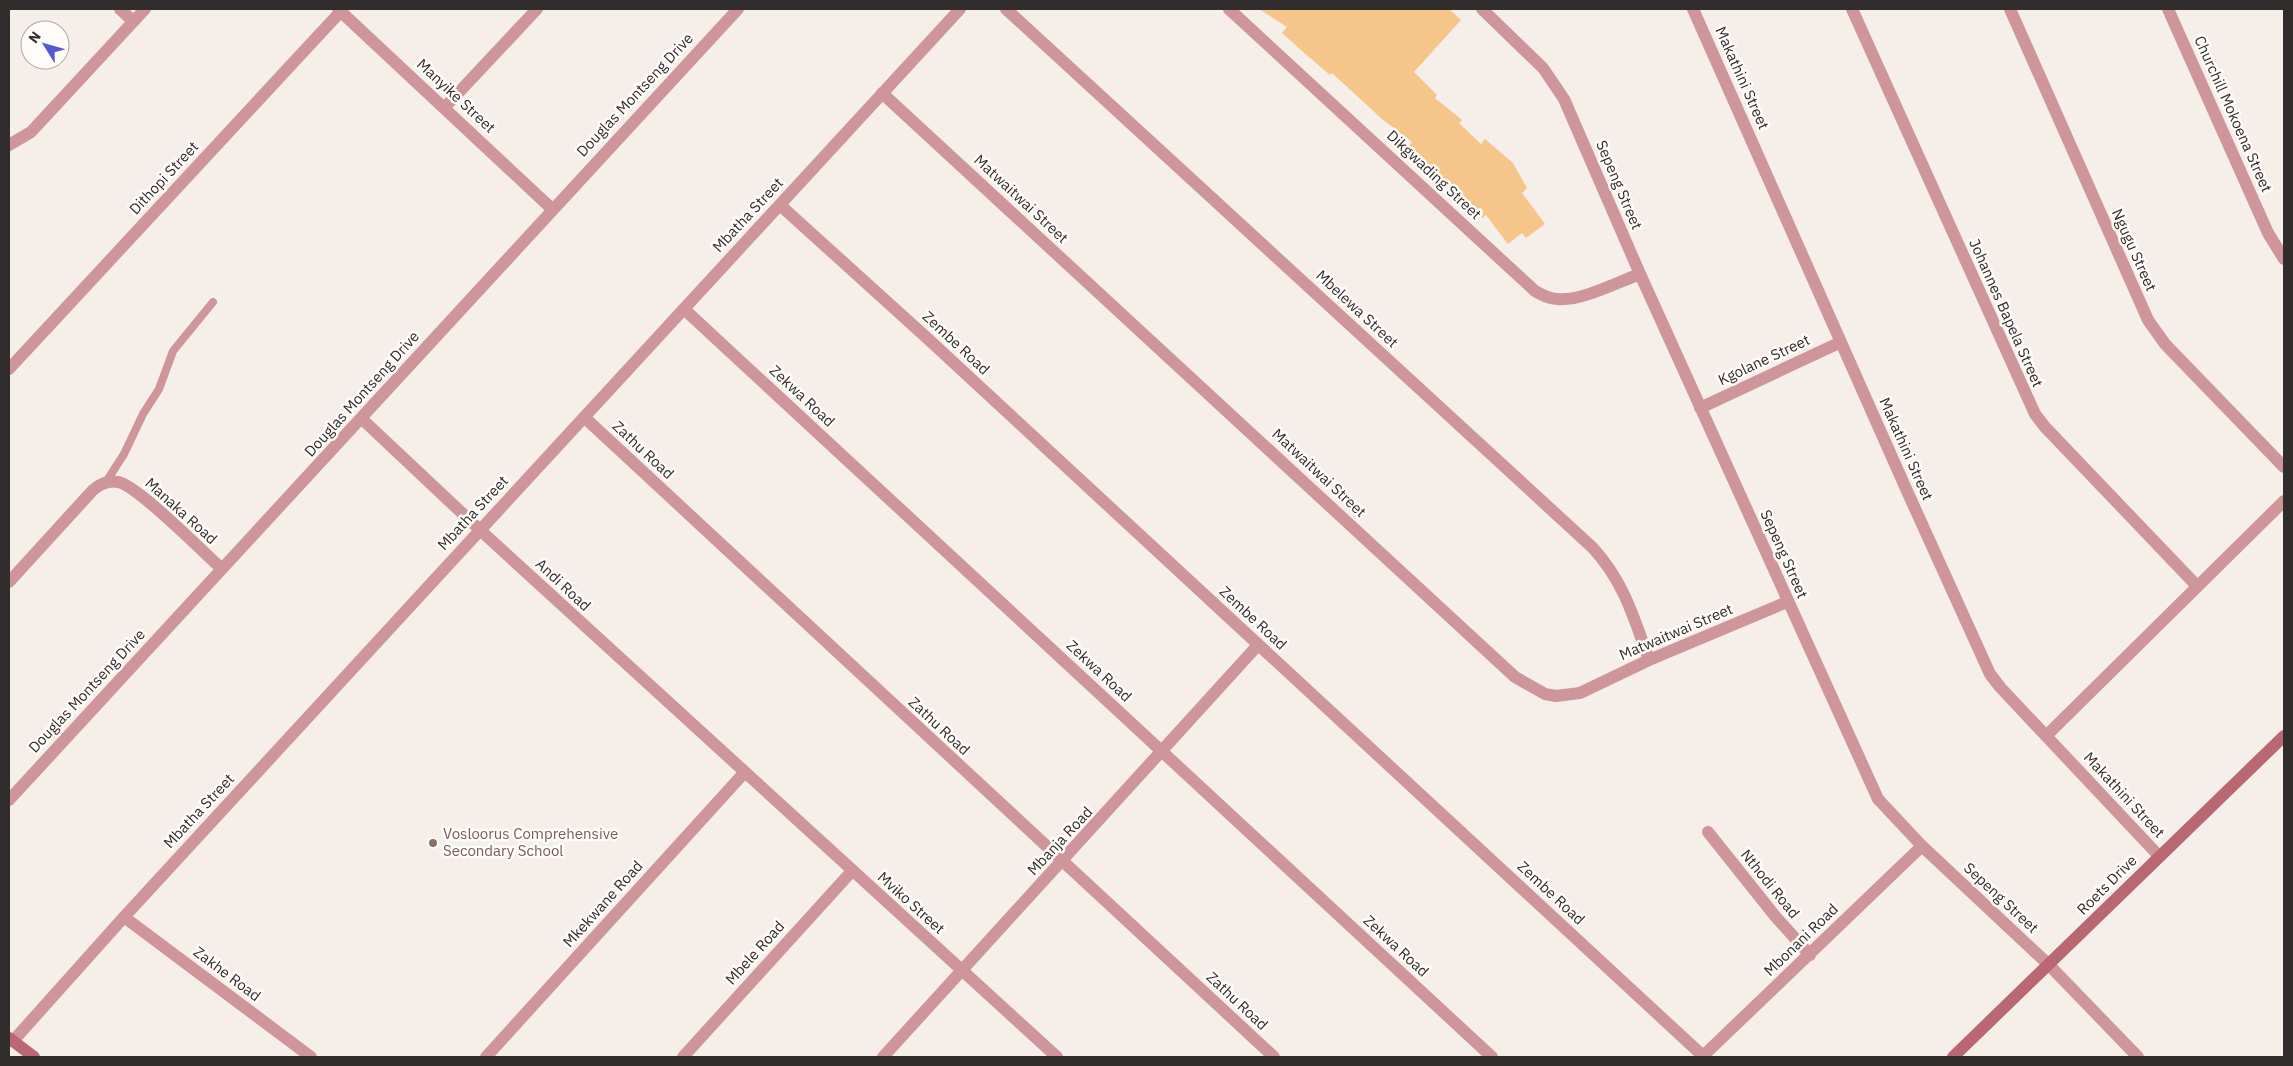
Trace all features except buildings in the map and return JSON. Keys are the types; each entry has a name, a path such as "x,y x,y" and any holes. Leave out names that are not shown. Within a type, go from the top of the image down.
{"street":[{"path":"120,9 133,21"},
{"path":"9,145 31,132 145,9"},
{"path":"445,107 537,9"},
{"name":"Douglas Montseng Drive","path":"9,800 738,9"},
{"name":"Mbatha Street","path":"11,1040 960,9"},
{"name":"Mbelewa Street","path":"1006,9 1593,548 1608,565 1625,593 1649,660"},
{"name":"Dikgwading Street","path":"1229,9 1535,291 1552,298 1563,299 1587,294 1640,274"},
{"name":"Sepeng Street","path":"1482,9 1528,52 1555,83 1564,99 1787,602 1878,799 1922,846 2050,965 2138,1057"},
{"name":"Makathini Street","path":"1694,9 1983,661 1995,681 2159,856"},
{"name":"Johannes Bapela Street","path":"1852,9 2035,414 2045,427 2197,586"},
{"name":"Ngugu Street","path":"2010,9 2148,320 2165,344 2284,467"},
{"name":"Churchill Mokoena Street","path":"2168,9 2268,233 2284,258"},
{"name":"Manyike Street","path":"341,10 552,209"},
{"name":"Dithopi Street","path":"10,366 341,10"},
{"name":"Matwaitwai Street","path":"882,93 1516,677 1545,694 1567,696 1580,693 1649,660 1787,602"},
{"name":"Zembe Road","path":"780,205 927,338 1703,1057"},
{"name":"Zekwa Road","path":"684,309 1492,1057"},
{"name":"Kgolane Street","path":"1700,408 1841,342"},
{"name":"Zathu Road","path":"584,417 1274,1057"},
{"name":"Andi Road","path":"362,419 744,773"},
{"path":"9,582 93,490 106,482"},
{"name":"Manaka Road","path":"106,482 119,482 137,492 222,569"},
{"path":"2046,736 2284,502"},
{"name":"Mbanja Road","path":"883,1057 1258,645"},
{"name":"Roets Drive","path":"1953,1057 2284,736"},
{"name":"Mviko Street","path":"744,773 1057,1057"},
{"name":"Mkekwane Road","path":"486,1057 744,773"},
{"name":"Nthodi Road","path":"1708,832 1775,916 1810,955"},
{"name":"Mbonani Road","path":"1703,1057 1922,846"},
{"name":"Mbele Road","path":"683,1057 852,871"},
{"name":"Zakhe Road","path":"124,917 311,1057"},
{"path":"11,1040 34,1057"}],"lane":[{"path":"106,482 124,454 143,414 159,390 173,351 213,302"}],"place":[{"name":"Vosloorus Comprehensive Secondary School","path":"433,843"}]}
